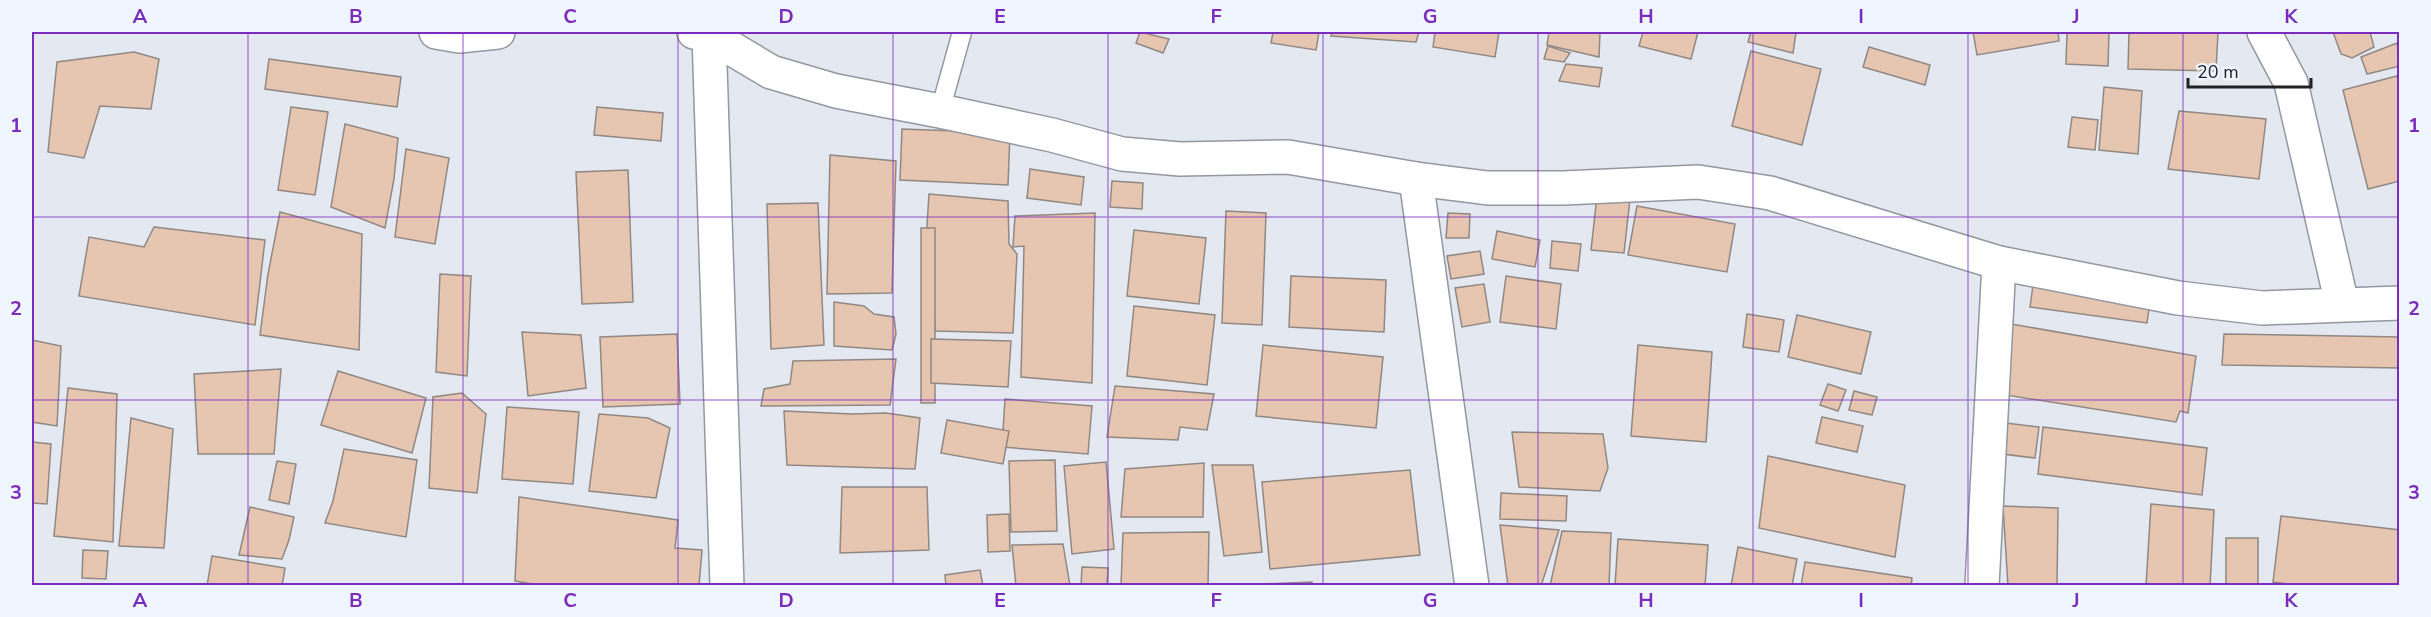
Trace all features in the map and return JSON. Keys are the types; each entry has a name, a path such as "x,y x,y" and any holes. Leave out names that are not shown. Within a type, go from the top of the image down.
{"street":[{"path":"436,32 459,36 498,32"},
{"path":"2264,32 2291,83 2342,304"},
{"path":"702,34 771,72 836,92 1052,135 1122,154 1180,159 1288,157 1416,179 1488,188 1563,188 1698,182 1770,193 1999,263 2178,298 2262,308 2400,303"},
{"path":"702,34 727,585"},
{"path":"1416,179 1472,585"},
{"path":"1982,585 1999,263"}],"lane":[{"path":"940,111 962,32"}],"building":[{"path":"1140,32 1169,39 1163,53 1136,43"},
{"path":"1273,32 1319,32 1316,50 1271,43"},
{"path":"1332,32 1419,32 1416,42 1331,36"},
{"path":"1435,32 1499,32 1495,57 1433,47"},
{"path":"1549,32 1600,32 1599,57 1547,45"},
{"path":"1643,32 1698,32 1691,59 1639,46"},
{"path":"1751,32 1796,32 1793,53 1748,42"},
{"path":"1973,32 2058,32 2059,41 1977,55"},
{"path":"2067,32 2109,32 2108,66 2066,64"},
{"path":"2129,32 2218,32 2216,71 2128,69"},
{"path":"2333,32 2370,32 2374,47 2352,58 2341,54"},
{"path":"2397,43 2400,66 2367,74 2361,57"},
{"path":"1548,46 1570,53 1564,62 1544,59"},
{"path":"1869,47 1930,65 1925,85 1863,67"},
{"path":"1751,51 1821,69 1802,145 1732,126"},
{"path":"134,52 159,59 151,109 100,106 84,158 48,152 57,62"},
{"path":"269,59 401,77 397,107 265,89"},
{"path":"1566,64 1602,68 1599,87 1559,81"},
{"path":"2397,76 2400,87 2400,181 2368,189 2343,90"},
{"path":"2104,87 2142,91 2138,154 2099,150"},
{"path":"291,107 328,112 315,195 278,190"},
{"path":"597,107 663,113 661,141 594,135"},
{"path":"2179,111 2266,119 2259,179 2168,169"},
{"path":"2072,117 2098,120 2095,150 2068,147"},
{"path":"345,124 398,138 394,179 385,228 331,207"},
{"path":"902,129 1010,133 1008,185 900,180"},
{"path":"406,149 449,158 435,244 395,237"},
{"path":"830,155 896,161 892,293 827,294"},
{"path":"1030,169 1084,177 1081,205 1027,198"},
{"path":"628,170 633,302 582,304 576,172"},
{"path":"1112,181 1143,183 1142,209 1110,207"},
{"path":"929,194 1008,201 1009,244 1017,254 1013,333 935,331 932,253 925,257"},
{"path":"1597,196 1630,199 1624,253 1591,250"},
{"path":"818,203 824,345 771,349 767,204"},
{"path":"1637,206 1735,224 1727,272 1628,255"},
{"path":"1226,211 1266,213 1262,325 1222,323"},
{"path":"280,212 362,234 359,350 260,335 268,274"},
{"path":"1095,213 1092,383 1021,377 1024,246 1013,247 1015,216"},
{"path":"1448,213 1470,214 1469,238 1446,238"},
{"path":"154,227 265,240 255,325 79,296 89,237 144,247"},
{"path":"921,228 935,228 935,403 921,403"},
{"path":"1134,230 1206,238 1199,304 1127,296"},
{"path":"1497,231 1540,240 1535,267 1492,259"},
{"path":"1552,241 1581,244 1578,271 1550,268"},
{"path":"1480,251 1484,274 1451,279 1447,256"},
{"path":"440,274 471,276 467,376 436,372"},
{"path":"1291,276 1386,280 1384,332 1289,327"},
{"path":"1506,276 1561,284 1556,329 1500,322"},
{"path":"2034,278 2151,294 2147,323 2030,307"},
{"path":"1484,284 1490,322 1462,327 1455,288"},
{"path":"834,302 864,306 874,314 894,317 896,334 892,350 834,346"},
{"path":"1134,306 1215,315 1207,385 1127,376"},
{"path":"1747,314 1784,320 1779,352 1743,347"},
{"path":"1797,315 1871,332 1861,374 1788,357"},
{"path":"2011,324 2196,356 2188,413 2180,411 2176,422 2000,394"},
{"path":"522,332 581,335 586,388 528,396"},
{"path":"677,334 680,404 603,407 600,337"},
{"path":"2224,334 2400,337 2400,368 2222,365"},
{"path":"931,339 1011,341 1008,387 931,383"},
{"path":"32,340 61,346 57,426 32,422"},
{"path":"1263,345 1383,357 1376,428 1256,416"},
{"path":"1638,345 1712,352 1706,442 1631,436"},
{"path":"896,359 890,405 761,406 764,389 790,384 793,361"},
{"path":"281,369 274,454 198,454 194,374"},
{"path":"338,371 426,398 412,453 321,425"},
{"path":"1828,384 1846,390 1838,411 1820,405"},
{"path":"1115,386 1214,394 1207,430 1180,427 1178,440 1107,437"},
{"path":"68,388 117,394 113,542 54,536"},
{"path":"1854,391 1877,397 1872,415 1849,410"},
{"path":"462,393 486,414 477,493 429,488 433,397"},
{"path":"1005,399 1092,406 1088,454 1002,447"},
{"path":"507,407 579,412 573,484 502,479"},
{"path":"784,411 886,413 920,418 915,469 787,465"},
{"path":"599,414 648,418 670,428 656,498 589,491"},
{"path":"1822,417 1863,426 1857,452 1816,443"},
{"path":"131,418 173,429 164,548 119,546"},
{"path":"947,420 1009,431 1003,464 941,453"},
{"path":"1998,422 2039,427 2035,458 1994,453"},
{"path":"2043,427 2207,448 2202,495 2038,474"},
{"path":"1512,432 1603,434 1608,468 1600,491 1519,487"},
{"path":"32,442 51,444 47,504 32,503"},
{"path":"344,449 417,460 406,537 325,523 333,501"},
{"path":"1768,456 1905,485 1895,557 1759,528"},
{"path":"1055,460 1057,531 1011,532 1009,461"},
{"path":"277,461 296,464 289,504 269,500"},
{"path":"1106,462 1114,549 1072,554 1064,466"},
{"path":"1204,463 1203,517 1121,517 1125,469"},
{"path":"1212,465 1253,465 1262,552 1224,556"},
{"path":"1410,470 1420,555 1270,569 1262,482"},
{"path":"842,487 927,487 929,550 840,553"},
{"path":"1501,493 1567,496 1566,521 1500,519"},
{"path":"519,497 678,520 675,548 702,550 699,586 544,586 515,581"},
{"path":"2151,504 2214,510 2210,586 2146,586"},
{"path":"2003,506 2058,508 2057,586 2008,586"},
{"path":"250,507 294,517 282,559 239,555"},
{"path":"1009,514 1010,551 988,552 987,515"},
{"path":"2281,516 2400,530 2400,586 2302,586 2273,582"},
{"path":"1500,525 1559,530 1541,586 1508,586"},
{"path":"1562,531 1611,533 1609,586 1550,586"},
{"path":"1209,532 1208,586 1121,586 1123,533"},
{"path":"2226,538 2258,538 2258,586 2226,586"},
{"path":"1618,539 1708,545 1705,586 1615,586"},
{"path":"1063,544 1070,586 1016,586 1012,545"},
{"path":"1738,547 1797,559 1792,586 1731,586"},
{"path":"83,550 108,551 106,579 82,578"},
{"path":"212,556 285,568 282,586 207,586"},
{"path":"1805,562 1912,578 1911,586 1801,586"},
{"path":"1082,567 1108,568 1107,586 1081,586"},
{"path":"980,570 983,586 946,586 945,575"},
{"path":"1312,582 1312,586 1238,586 1238,585"}]}
